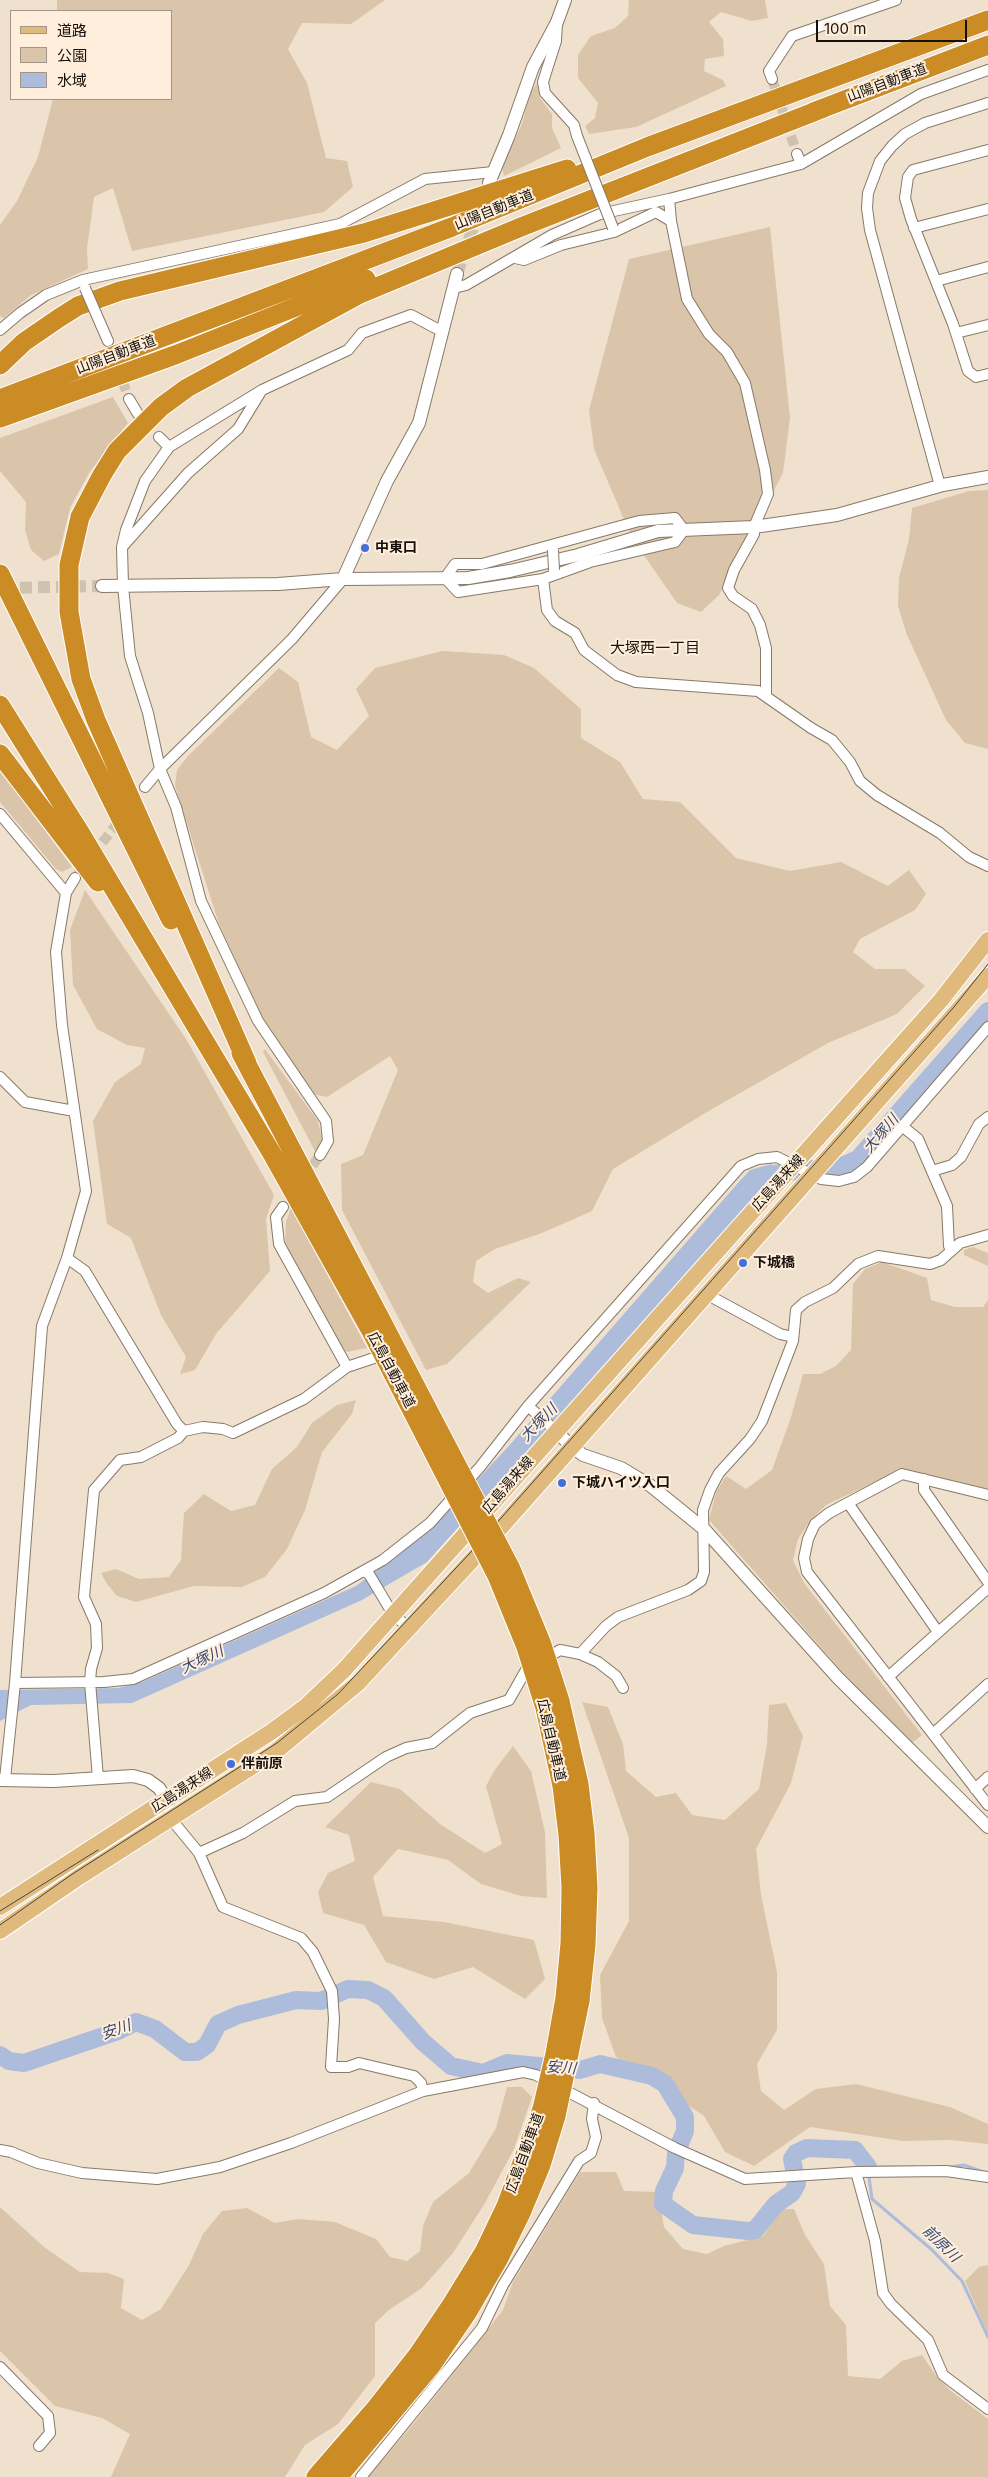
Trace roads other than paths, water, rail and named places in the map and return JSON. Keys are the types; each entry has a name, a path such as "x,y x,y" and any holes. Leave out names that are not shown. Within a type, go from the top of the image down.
{"highway":[{"name":"山陽自動車道","path":"7,406 647,147 988,20"},
{"name":"山陽自動車道","path":"7,406 175,355 475,237 824,108 988,45"},
{"path":"247,1063 96,720 81,679 69,612 69,565 80,517 102,475 117,451 161,407 188,388 360,294 521,227 824,108"},
{"path":"0,365 24,342 78,306 120,291 364,233 602,158 647,147"},
{"path":"0,574 174,927 247,1063"},
{"path":"0,705 81,834 192,1020"},
{"path":"0,754 114,904 192,1020"},
{"name":"広島自動車道","path":"192,1020 375,1325 511,1569 541,1642 553,1704 577,1775 585,1833 588,1888 586,1945 572,2000 549,2112 541,2165 521,2213 498,2260 467,2313 431,2366 338,2477"},
{"name":"広島自動車道","path":"247,1063 375,1325"},
{"name":"広島自動車道","path":"316,2477 376,2408 417,2356 452,2304 484,2252 549,2112"}],"main road":[{"name":"広島湯来線","path":"0,1907 271,1732 305,1707 344,1670 394,1616 554,1429 774,1187 793,1161 941,1000 988,940"},
{"name":"広島湯来線","path":"0,1931 79,1877 275,1752 316,1720 358,1683 472,1560 571,1446 814,1179 831,1153 988,976"}],"street":[{"path":"0,330 46,295 84,284 340,224 426,180 491,177 509,135 532,67 557,22 565,0"},
{"path":"772,79 769,71 792,36 896,0"},
{"path":"557,22 556,40 543,82 545,93 574,125 614,230"},
{"path":"454,288 466,285 552,235 600,214 669,199 799,159 921,94 988,70"},
{"path":"940,486 870,230 867,208 868,193 880,161 905,134 925,123 988,103"},
{"path":"988,150 913,170 910,172 905,198 914,228 956,333 968,371 976,377 988,374"},
{"path":"669,199 670,221 688,299 709,334 727,352 745,383 768,494 754,527 754,534 734,570 728,588 733,596 752,609 760,625 766,648 766,696"},
{"path":"914,228 988,209"},
{"path":"515,258 524,260 561,245 614,230 656,212 670,221"},
{"path":"936,281 988,267"},
{"path":"145,787 160,769 292,639 343,579 387,481 419,423 457,274"},
{"path":"84,284 108,341"},
{"path":"320,1155 328,1141 326,1121 258,1022 200,901 176,807 160,769 148,713 130,656 123,586 122,547 126,530 145,480 169,447 262,390 348,350 362,333 411,315 443,332"},
{"path":"956,333 988,325"},
{"path":"122,547 188,473 238,428 262,390"},
{"path":"129,399 138,414"},
{"path":"159,437 169,447"},
{"path":"102,586 278,584 343,579 468,578 510,571 578,555 658,531 754,527 837,515 940,486 988,477"},
{"path":"445,578 455,564 482,564 553,548 640,521 674,518 684,530"},
{"path":"445,578 458,592 543,579 554,573 590,562 675,542 684,530"},
{"path":"553,548 554,573"},
{"path":"543,579 547,610 555,621 575,633 584,650 617,675 636,682 758,691 832,740 850,762 860,781 877,795 940,833 970,857 988,866"},
{"path":"0,814 66,894"},
{"path":"75,878 66,894 56,952 62,1026 86,1191 67,1258 42,1326 15,1686 2,1779 54,1781 133,1776 148,1780 159,1788 167,1800 171,1819 199,1853 224,1907 301,1938 314,1952 333,1995 331,2068 348,2067 359,2063 414,2076 421,2083 423,2091"},
{"path":"15,1686 91,1684 133,1679 367,1573 430,1523 741,1166 758,1158 777,1157 793,1161 814,1179 839,1181 854,1177 867,1167 988,1027"},
{"path":"0,1077 25,1102 74,1111"},
{"path":"932,1171 952,1165 961,1157 979,1124 988,1117"},
{"path":"902,1126 918,1140 932,1171 946,1206 949,1246 952,1250"},
{"path":"282,1207 276,1217 279,1244 346,1367"},
{"path":"580,1654 606,1626 618,1617 688,1590 701,1581 704,1572 704,1510 710,1490 719,1473 750,1439 762,1421 793,1337 796,1310 805,1302 833,1288 858,1264 878,1256 930,1264 941,1260 960,1242 988,1235"},
{"path":"67,1258 85,1271 177,1424 184,1431"},
{"path":"708,1295 780,1334 793,1337"},
{"path":"98,1778 91,1684 91,1669 97,1648 96,1624 84,1597 94,1490 120,1460 141,1457 178,1438 184,1431 203,1427 223,1429 233,1433 304,1399 346,1367 374,1358"},
{"path":"531,1408 583,1455 621,1468 651,1486 704,1529 838,1678 988,1826"},
{"path":"988,1495 902,1474 829,1513 815,1524 808,1539 804,1558 808,1572 988,1805"},
{"path":"924,1480 924,1490 988,1582"},
{"path":"848,1503 938,1632"},
{"path":"367,1573 394,1616 409,1627"},
{"path":"888,1677 988,1588"},
{"path":"199,1853 243,1832 295,1801 327,1797 386,1757 406,1748 432,1743 470,1713 509,1700 526,1670 560,1650 580,1654 598,1662 616,1676 623,1688"},
{"path":"933,1734 988,1684"},
{"path":"975,1789 988,1777"},
{"path":"0,2150 11,2152 38,2163 82,2173 157,2179 220,2167 291,2143 423,2091 523,2072 536,2074 678,2149 745,2179 856,2172 946,2171 988,2177"},
{"path":"361,2477 482,2328 503,2285 580,2161 591,2153 596,2136 592,2119 594,2104"},
{"path":"856,2172 875,2241 883,2293 891,2304 928,2340 943,2375 988,2410"},
{"path":"0,2367 48,2416 50,2432 39,2446"}],"water":[{"path":"772,1164 762,1191 427,1562 362,1600 132,1703 31,1705 0,1721 0,1690 118,1688 142,1682 356,1586 428,1532 507,1448 750,1170"}],"waterway":[{"name":"大塚川","path":"748,1188 754,1181 767,1175 844,1165 858,1159 988,1011"},
{"name":"安川","path":"0,2055 9,2061 24,2063 118,2031 136,2022 155,2029 185,2052 197,2052 207,2045 218,2024 238,2015 296,2000 321,2001 348,1989 368,1990 384,1998 423,2042 451,2066 483,2073 507,2063 580,2070 600,2064 652,2076 665,2084 685,2117 685,2131 676,2153 675,2168 664,2191 663,2204 693,2225 748,2231 755,2230 776,2204 792,2193 797,2184 792,2159 796,2153 807,2148 855,2150 868,2167"},
{"name":"安川","path":"950,2167 964,2165 983,2172"},
{"name":"安川","path":"873,2167 916,2167"},
{"name":"前原川","path":"869,2177 872,2199 931,2249 962,2281 988,2337"}],"tunnel":[{"path":"772,79 797,154"},
{"path":"457,274 478,213"},
{"path":"112,353 129,399"},
{"path":"2,588 102,586"},
{"path":"75,878 122,817"},
{"path":"304,1178 320,1155"}],"tram line":[{"path":"0,1925 71,1875 277,1743 338,1694 471,1552 954,1007 988,964"},
{"path":"0,1911 98,1850"}],"place":[{"name":"中東口","path":"365,548"},
{"name":"下城橋","path":"743,1263"},
{"name":"下城ハイツ入口","path":"562,1483"},
{"name":"伴前原","path":"231,1764"}],"district":[{"name":"大塚西一丁目","path":"655,648"}]}
